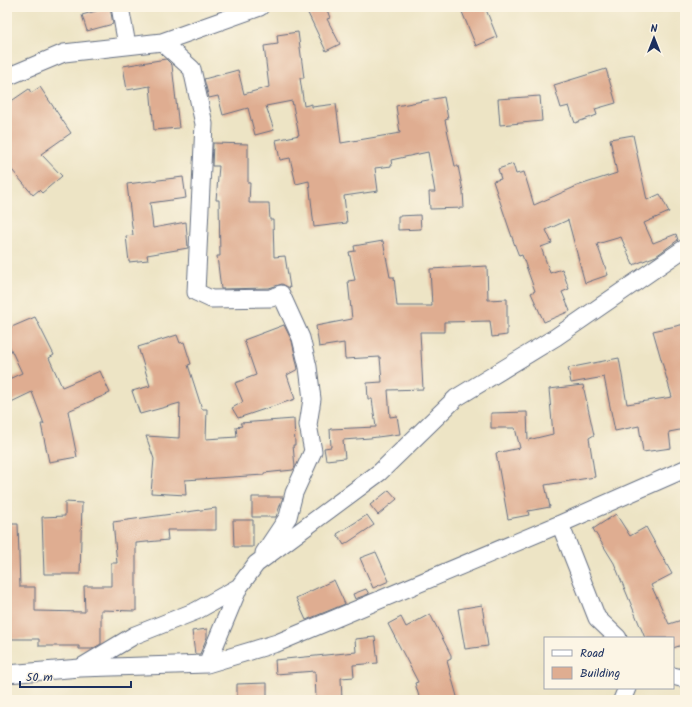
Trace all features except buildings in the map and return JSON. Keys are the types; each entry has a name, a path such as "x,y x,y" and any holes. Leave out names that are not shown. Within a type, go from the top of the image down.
{"street":[{"path":"120,7 127,45"},
{"path":"7,77 64,53 162,42 260,7"},
{"path":"162,42 192,69 204,124 196,292 211,299 271,298 281,294 301,338 312,399 308,425 313,451 294,493 288,517 239,587 206,664"},
{"path":"256,564 380,472 456,398 556,337 685,248"},
{"path":"7,674 80,668 206,664 278,643 560,524 685,469"},
{"path":"288,517 300,532"},
{"path":"560,524 597,618 617,637"},
{"path":"80,668 135,635 196,610 239,587"},
{"path":"674,676 685,679"},
{"path":"622,700 627,689"}]}
